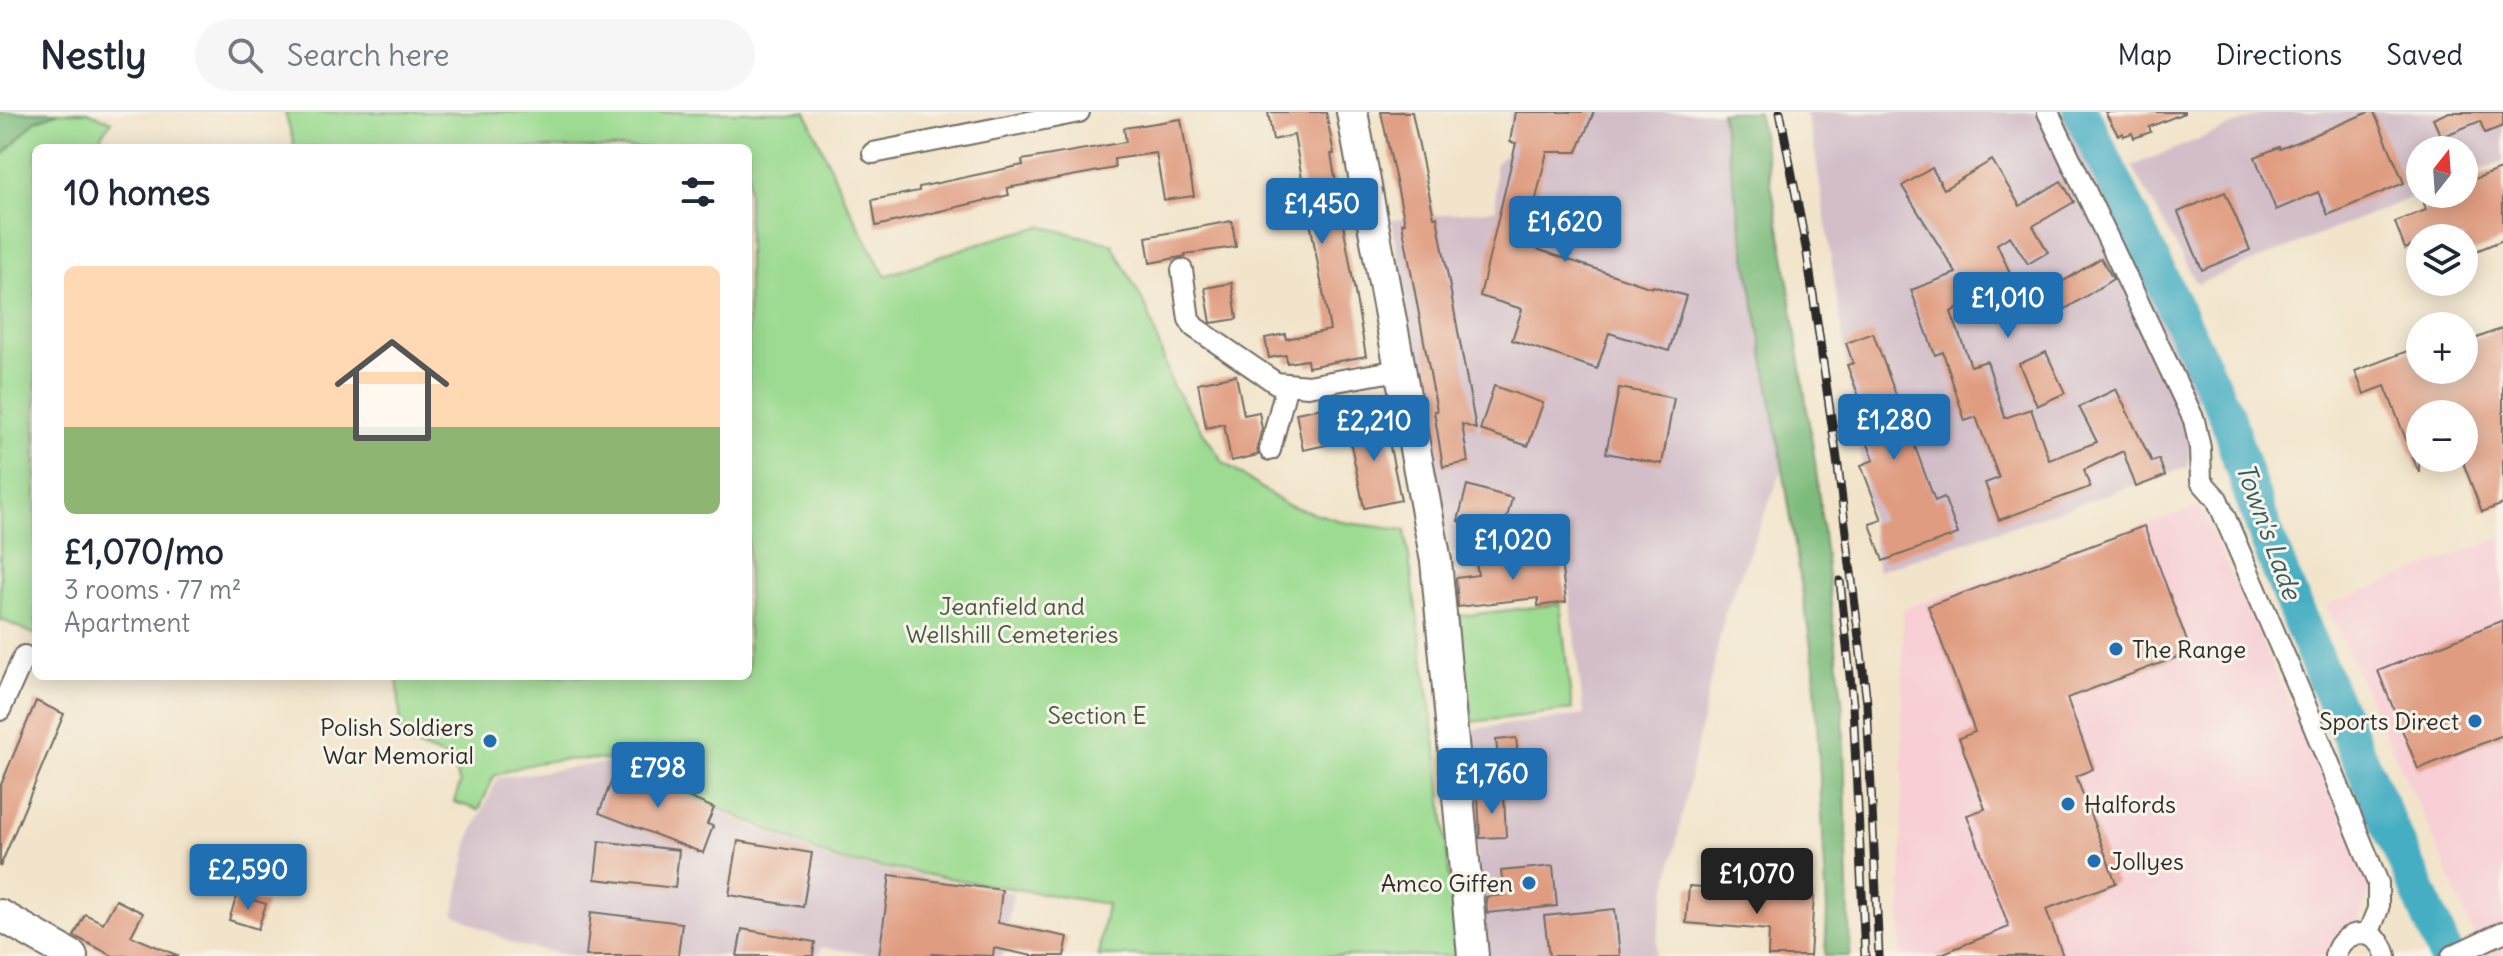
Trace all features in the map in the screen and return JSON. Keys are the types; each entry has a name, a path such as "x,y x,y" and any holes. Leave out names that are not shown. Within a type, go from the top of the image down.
{"street":[{"path":"873,153 1079,112"},
{"path":"1352,112 1436,561 1473,956"},
{"path":"2048,112 2194,420 2200,448 2201,481 2217,499 2378,883 2378,909 2368,934"},
{"path":"1182,270 1189,319 1194,327 1265,377 1287,384 1319,385 1399,370"},
{"path":"1270,450 1287,384"},
{"path":"0,710 24,656"},
{"path":"0,915 72,956"},
{"path":"2454,955 2503,932"},
{"path":"2335,956 2345,938 2355,933 2368,934 2382,944 2386,956"}],"shaded area":[{"path":"1510,112 1721,112 1783,468 1725,613 1660,919 1655,956 1487,956 1464,730 1584,715 1563,542 1449,553 1392,220 1496,209 1495,165 1508,150"},
{"path":"1806,112 2071,112 2198,387 2188,467 1878,571 1815,152"},
{"path":"2266,112 2503,112 2503,161 2478,171 2478,136 2406,136 2406,200 2197,284 2132,166"},
{"path":"2200,506 2372,886 2343,956 1901,956 1903,609"},
{"path":"2503,537 2503,956 2482,956 2430,830 2326,606"},
{"path":"605,763 833,861 1013,893 1003,956 884,956 821,947 818,956 573,956 516,945 454,914 469,839 498,778"}],"green space":[{"path":"0,112 59,112 35,121 0,158"},
{"path":"59,112 87,112 112,121 101,135 104,144 32,144 32,633 0,619 0,158 35,121"},
{"name":"Jeanfield and Wellshill Cemeteries","path":"285,112 806,112 843,196 885,276 973,245 1042,226 1112,244 1148,311 1172,385 1223,462 1285,504 1347,523 1405,530 1439,769 1457,956 1098,956 1107,904 837,860 608,760 563,760 523,766 494,776 479,810 454,802 460,783 449,759 402,740 397,680 752,680 752,144 294,144"},
{"path":"1721,112 1758,112 1784,255 1815,462 1843,710 1850,956 1825,956 1827,911 1814,666"},
{"path":"1560,604 1572,710 1472,722 1459,616"}],"building":[{"path":"1268,112 1326,112 1366,356 1308,367 1307,360 1287,363 1286,355 1269,358 1265,338 1285,334 1286,339 1330,330 1294,135 1273,140"},
{"path":"1381,112 1412,112 1434,217 1437,217 1476,429 1462,424 1468,462 1443,467 1434,411 1437,411 1402,223 1405,223"},
{"path":"1515,112 1594,112 1577,152 1547,152 1525,245 1652,288 1686,296 1669,351 1609,333 1597,369 1512,340 1522,309 1480,296 1516,143 1510,142"},
{"path":"2105,112 2184,113 2149,127 2151,132 2134,138 2132,133 2118,135"},
{"path":"2374,112 2404,183 2328,215 2318,192 2276,210 2255,157"},
{"path":"2449,112 2503,112 2503,126 2485,133 2480,121 2441,136 2433,119"},
{"path":"1181,119 1194,196 1164,200 1156,153 1114,159 1115,168 1007,188 1009,195 876,226 872,200 1023,165 1022,160 1126,142 1124,128"},
{"path":"1992,160 2020,206 2061,181 2074,202 2033,226 2048,252 2028,264 2010,236 1997,244 2011,275 1986,290 1980,277 1962,283 1968,301 1951,312 1971,366 1987,361 2005,418 2031,409 2049,460 2097,442 2079,407 2116,389 2152,462 2159,459 2165,476 2136,487 2123,451 2084,470 2090,487 1999,520 1985,483 1999,478 1976,417 1965,421 1943,352 1935,355 1911,290 1956,273 1902,186 1932,168 1944,189"},
{"path":"2503,168 2503,240 2478,250 2478,224 2406,224 2405,249 2395,222 2425,208 2478,208 2478,178"},
{"path":"2225,192 2250,250 2202,270 2178,212"},
{"path":"1232,221 1236,247 1185,254 1150,263 1146,237"},
{"path":"2101,258 2113,279 2059,313 2046,292"},
{"path":"1232,283 1237,319 1211,323 1205,288"},
{"path":"2503,328 2503,504 2482,512 2467,472 2478,472 2478,400 2406,400 2406,440 2385,386 2364,394 2355,371 2406,352 2406,384 2478,384 2478,338"},
{"path":"1873,333 1935,501 1944,497 1958,534 1883,561 1870,524 1882,520 1861,465 1874,460 1858,418 1866,415 1847,365 1853,363 1846,343"},
{"path":"2046,352 2065,393 2037,406 2019,364"},
{"path":"1236,375 1244,415 1259,412 1262,429 1258,455 1231,461 1224,424 1206,428 1198,383"},
{"path":"1494,386 1543,403 1528,446 1480,430"},
{"path":"1619,388 1674,398 1662,464 1606,453"},
{"path":"1337,405 1345,441 1303,450 1296,413"},
{"path":"1384,418 1401,500 1364,508 1347,426"},
{"path":"1467,485 1512,498 1507,518 1480,527 1458,521"},
{"path":"2144,526 2191,652 2067,698 2093,769 2076,776 2116,883 2046,909 2063,956 1936,956 2009,927 1967,815 1985,809 1959,738 1975,732 1928,606"},
{"path":"1543,554 1545,564 1561,562 1566,602 1538,606 1538,598 1458,607 1456,578 1478,575 1476,562"},
{"path":"2503,620 2503,735 2418,769 2378,671"},
{"path":"36,701 64,714 0,867 0,787"},
{"path":"1516,738 1518,757 1498,759 1496,740"},
{"path":"617,767 714,808 707,824 713,826 703,853 599,813"},
{"path":"1504,795 1506,837 1480,838 1478,796"},
{"path":"599,841 679,850 675,888 595,879"},
{"path":"738,841 812,853 803,907 729,895"},
{"name":"Amco Giffen","path":"1553,866 1557,906 1487,913 1486,897 1504,895 1501,871"},
{"path":"890,875 1002,890 998,923 1068,937 1064,956 1033,956 994,948 993,956 879,956"},
{"path":"1689,886 1814,895 1810,956 1768,956 1769,930 1686,923"},
{"path":"237,895 266,904 258,929 229,920"},
{"path":"116,900 143,913 131,936 179,956 113,956 74,936 85,914 103,923"},
{"path":"1615,909 1620,956 1549,956 1544,916"},
{"path":"591,912 682,923 678,956 586,956"},
{"path":"742,929 815,942 813,956 737,956"}],"waterway":[{"name":"Town's Lade","path":"2081,112 2227,416 2273,554 2300,621 2446,956"}],"railway":[{"path":"1780,112 1807,253 1837,459 1867,703 1879,956"},
{"path":"1840,581 1853,704 1865,956"}],"place":[{"name":"The Range","path":"2116,649"},
{"name":"Sports Direct","path":"2475,721"},
{"name":"Polish Soldiers War Memorial","path":"490,741"},
{"name":"Halfords","path":"2068,804"},
{"name":"Jollyes","path":"2094,861"},
{"name":"Amco Giffen","path":"1529,883"}],"park label":[{"name":"Section E","path":"1097,715"}]}
